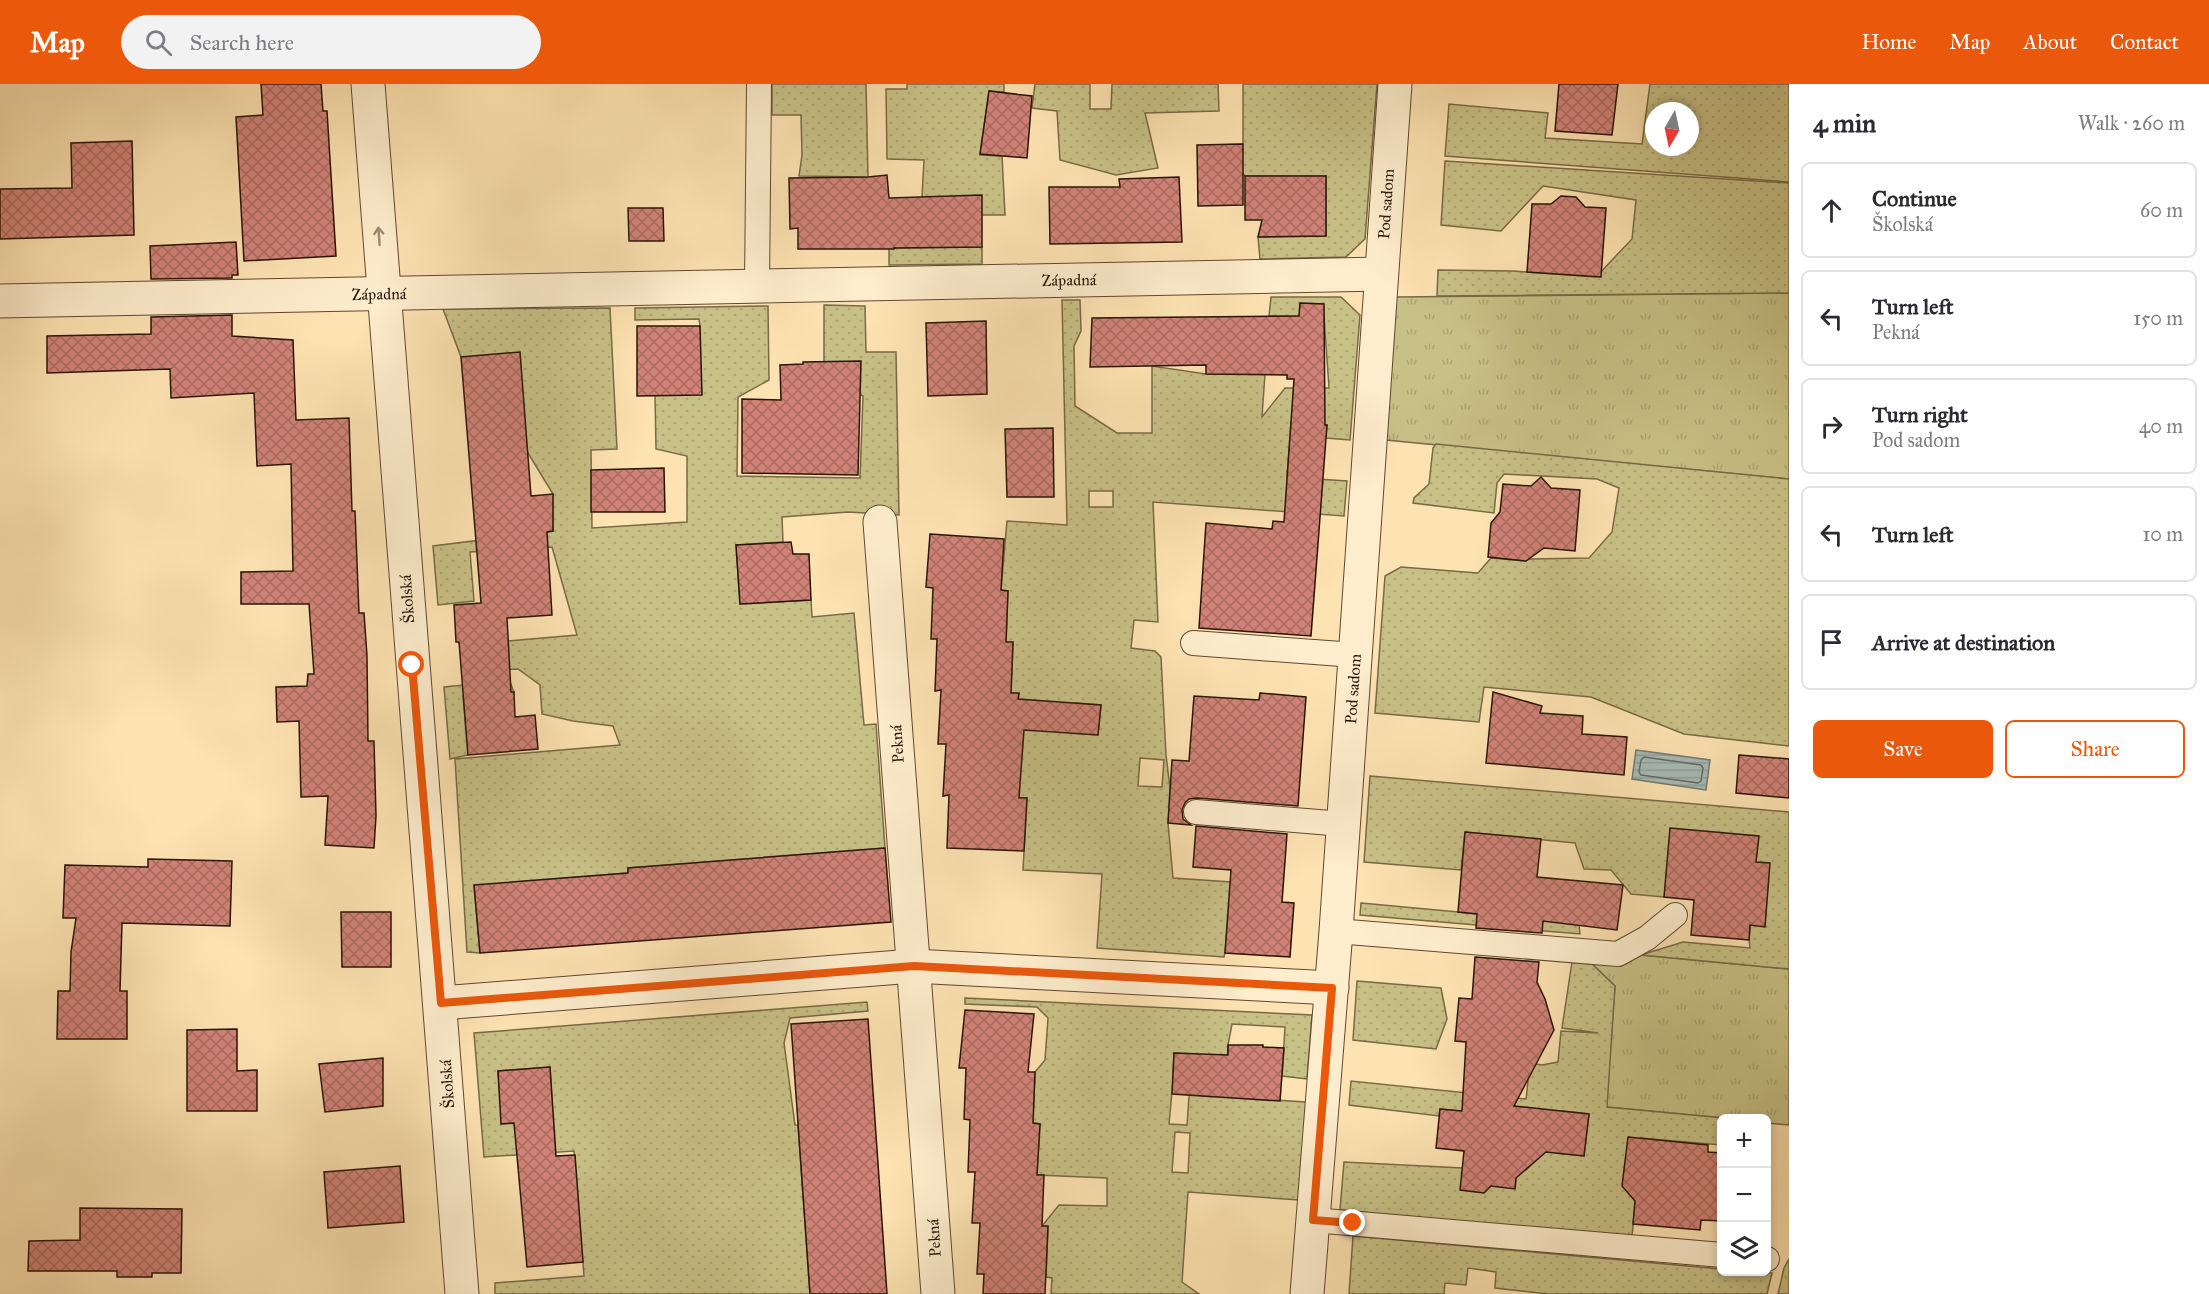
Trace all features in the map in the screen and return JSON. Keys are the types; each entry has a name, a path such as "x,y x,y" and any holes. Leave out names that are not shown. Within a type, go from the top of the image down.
{"street":[{"name":"Školská","path":"368,84 462,1294"},
{"name":"Pod sadom","path":"1307,1294 1332,988 1395,84"},
{"name":"Západná","path":"0,301 1382,274"},
{"name":"Pekná","path":"880,522 938,1294"},
{"path":"441,1003 914,966 1332,988"}],"lane":[{"path":"757,286 759,84"},
{"path":"1193,643 1355,655"},
{"path":"1196,812 1343,824"},
{"path":"1336,931 1618,954 1647,938 1675,915"},
{"path":"1313,1220 1717,1256"}],"green space":[{"path":"772,84 866,84 868,177 799,176 802,155 801,115 772,115"},
{"path":"907,84 1004,84 1004,92 989,91 980,155 1002,156 1005,215 940,215 922,197 924,160 887,159 886,89 907,89"},
{"path":"1035,84 1090,84 1090,109 1111,109 1112,84 1218,84 1219,111 1145,113 1158,168 1116,175 1060,160 1057,111 1032,108"},
{"path":"1243,84 1377,84 1365,239 1346,257 1260,259 1258,237 1326,236 1326,176 1245,176 1219,145 1243,144"},
{"path":"1650,84 1789,84 1789,182 1445,156 1449,104 1548,113 1545,138 1642,144 1645,122 1645,156 1699,156 1699,102 1648,102"},
{"path":"1445,161 1789,183 1789,293 1437,296 1438,270 1513,271 1596,277 1632,239 1636,200 1543,186 1501,231 1441,225"},
{"path":"982,247 982,264 889,265 889,248"},
{"path":"1789,293 1789,479 1386,440 1394,297"},
{"path":"1271,297 1341,297 1360,315 1350,440 1326,438 1327,425 1291,422 1287,477 1347,481 1344,516 1153,502 1158,622 1134,620 1131,648 1155,651 1161,657 1170,788 1168,823 1173,878 1231,882 1224,957 1097,948 1102,874 1023,870 1027,798 1019,798 1015,747 1019,694 1011,693 1013,643 1006,642 1008,591 1001,590 1007,521 1067,525 1062,300 1080,300 1081,331 1074,346 1075,406 1117,433 1152,433 1152,366 1206,374 1265,374 1262,417 1285,388 1329,388 1324,316 1269,316","holes":["1089,491 1113,491 1113,507 1089,507","1076,703 1101,705 1098,735 1073,733","1140,758 1164,760 1162,787 1138,786"]},
{"path":"824,305 865,306 866,352 896,352 899,515 848,512 782,517 783,542 736,545 740,604 811,600 812,617 854,613 864,725 876,724 885,848 628,868 628,873 474,886 480,953 467,952 455,759 620,745 613,726 542,714 540,685 518,669 498,670 496,642 577,635 552,547 470,552 474,601 438,605 433,546 553,531 553,494 528,453 461,357 443,309 610,308 617,449 591,450 592,528 687,522 687,456 656,449 655,396 700,326 699,319 635,320 635,308 768,306 769,380 738,397 737,476 860,478 863,396 824,377"},
{"path":"1436,444 1789,479 1789,746 1684,734 1591,697 1484,687 1479,722 1375,713 1385,576 1401,567 1478,573 1491,558 1526,561 1529,559 1589,558 1612,532 1619,488 1597,479 1504,474 1497,483 1494,513 1413,503 1414,498 1429,484 1433,448"},
{"path":"510,682 514,692 463,696 468,755 450,759 444,687"},
{"path":"1370,776 1789,812 1789,969 1641,955 1683,942 1750,948 1757,849 1664,897 1631,894 1611,870 1584,869 1575,843 1465,832 1461,870 1364,862"},
{"path":"1361,903 1579,925 1580,934 1360,915"},
{"path":"1641,955 1789,969 1789,1125 1771,1123 1771,1114 1717,1114 1717,1117 1606,1107 1615,986 1592,964 1626,963"},
{"path":"1572,962 1592,964 1615,986 1607,1107 1717,1117 1717,1145 1641,1138 1632,1237 1340,1210 1344,1162 1463,1168 1491,1186 1515,1188 1517,1169 1526,1170 1533,1163 1535,1145 1522,1117 1440,1109 1439,1116 1349,1105 1351,1081 1526,1099 1530,1063 1542,1065 1558,1062 1561,1031 1598,1033 1562,1028","holes":["1561,1111 1589,1114 1584,1156 1556,1153"]},
{"path":"1357,981 1441,988 1447,1019 1436,1049 1353,1040"},
{"path":"965,998 1312,1015 1307,1079 1282,1076 1285,1027 1232,1024 1228,1045 1225,1097 1306,1102 1299,1200 1188,1192 1182,1282 1199,1294 1051,1294 1052,1278 1046,1277 1048,1227 1042,1226 1059,1205 1107,1206 1107,1178 1037,1175 1040,1124 1033,1123 1035,1072 1045,1060 1048,1018 1037,1007 965,1004","holes":["1174,1053 1195,1054 1173,1075","1214,1068 1212,1097 1195,1095","1173,1081 1190,1082 1187,1125 1169,1124","1175,1132 1190,1133 1188,1173 1172,1172"]},
{"path":"867,1002 868,1011 790,1018 784,1043 795,1125 798,1125 810,1294 495,1294 495,1283 584,1276 574,1151 484,1157 474,1033","holes":["550,1067 553,1120 502,1124 498,1071"]},
{"path":"1353,1236 1717,1269 1717,1276 1771,1276 1772,1273 1767,1294 1547,1294 1495,1288 1496,1272 1468,1268 1466,1285 1445,1283 1444,1294 1349,1294"},
{"path":"1789,1259 1789,1294 1778,1294 1784,1268"}],"water":[{"path":"1636,750 1710,760 1706,790 1632,779"}],"building":[{"path":"261,84 321,84 323,111 327,111 336,256 244,261 236,117 263,115"},
{"path":"1559,84 1618,84 1612,135 1555,131"},
{"path":"989,91 1032,96 1027,158 980,154"},
{"path":"132,141 134,235 0,239 0,189 72,188 71,143"},
{"path":"1243,144 1243,205 1198,206 1197,145"},
{"path":"887,175 889,198 982,195 982,247 798,249 798,228 790,229 789,178"},
{"path":"1245,176 1326,176 1326,236 1258,237 1262,220 1245,220"},
{"path":"1179,177 1182,242 1050,244 1049,187 1120,187 1119,179"},
{"path":"1561,196 1576,197 1585,207 1606,208 1601,277 1527,272 1532,204 1551,204"},
{"path":"628,208 663,208 664,241 629,241"},
{"path":"236,242 238,275 232,275 232,278 151,279 150,246"},
{"path":"1300,303 1324,304 1325,425 1327,425 1311,636 1199,628 1206,523 1272,529 1273,521 1284,522 1294,379 1287,379 1287,375 1206,374 1206,365 1090,367 1092,318 1299,316"},
{"path":"232,315 232,336 293,340 296,420 349,418 359,613 364,613 367,656 368,741 374,741 376,816 374,848 325,845 328,796 301,797 299,721 277,722 276,687 307,686 308,674 314,674 309,604 241,604 241,572 293,571 291,464 257,466 254,393 171,398 170,369 47,373 47,336 151,334 151,317"},
{"path":"986,321 987,394 928,396 926,323"},
{"path":"637,326 700,326 702,395 637,396"},
{"path":"520,352 531,496 553,494 553,531 547,532 552,615 507,618 511,692 514,692 515,717 535,715 538,749 468,755 454,605 481,603 461,357"},
{"path":"861,361 858,475 742,473 742,399 781,400 780,365 803,364 803,362"},
{"path":"1053,428 1054,497 1007,497 1005,429"},
{"path":"664,468 665,512 591,512 591,470"},
{"path":"1541,477 1551,488 1580,490 1575,551 1544,548 1526,561 1488,557 1491,523 1500,512 1503,484 1531,486"},
{"path":"930,534 1004,539 1001,590 1008,591 1006,642 1013,642 1011,693 1019,693 1018,699 1101,705 1098,735 1024,730 1019,798 1027,798 1024,851 947,848 949,795 943,796 946,744 938,744 941,690 935,691 937,639 931,639 933,588 926,587"},
{"path":"791,542 793,554 809,554 811,600 740,604 736,545"},
{"path":"1493,692 1542,706 1540,713 1583,716 1582,734 1627,737 1624,775 1486,763"},
{"path":"1260,693 1306,697 1298,806 1189,799 1182,810 1183,819 1191,825 1168,823 1172,760 1189,761 1194,696 1259,700"},
{"path":"1739,755 1789,759 1789,798 1736,793"},
{"path":"1196,826 1287,834 1282,902 1294,903 1290,957 1225,953 1231,870 1193,867"},
{"path":"1670,828 1759,836 1756,862 1770,863 1765,927 1750,925 1749,940 1691,935 1694,900 1664,897"},
{"path":"1465,832 1541,839 1537,877 1623,885 1617,930 1543,921 1542,933 1476,928 1477,914 1458,912"},
{"path":"885,848 891,922 480,953 474,885 628,873 628,868"},
{"path":"148,859 232,861 230,926 122,923 120,991 127,991 127,1039 57,1039 58,991 70,991 71,952 76,918 63,918 65,865 148,867"},
{"path":"341,912 391,912 391,967 342,967"},
{"path":"1475,957 1539,962 1537,982 1545,999 1554,1030 1514,1106 1589,1114 1584,1156 1546,1152 1516,1178 1515,1189 1491,1186 1484,1193 1460,1190 1464,1151 1436,1148 1440,1109 1462,1111 1466,1042 1455,1041 1459,998 1472,999"},
{"path":"965,1010 1034,1014 1028,1072 1035,1072 1033,1123 1040,1124 1037,1175 1044,1175 1042,1226 1048,1226 1045,1294 983,1294 984,1274 977,1274 980,1223 972,1223 975,1172 968,1172 970,1120 964,1119 966,1068 959,1068"},
{"path":"868,1019 887,1294 810,1294 791,1024"},
{"path":"237,1029 237,1071 257,1070 257,1111 187,1111 187,1030"},
{"path":"1228,1045 1263,1045 1263,1047 1284,1048 1280,1101 1172,1094 1174,1053 1228,1055"},
{"path":"383,1058 383,1106 325,1112 319,1064"},
{"path":"550,1067 556,1156 575,1155 583,1262 527,1267 514,1123 501,1124 498,1071"},
{"path":"1628,1137 1708,1145 1708,1152 1717,1153 1717,1221 1701,1220 1700,1230 1633,1224 1635,1201 1622,1186"},
{"path":"400,1166 404,1222 328,1228 324,1172"},
{"path":"80,1208 182,1209 181,1273 152,1273 152,1277 117,1277 117,1271 28,1271 29,1241 80,1240"}],"route":[{"path":"412,665 441,1003 914,966 1332,988 1313,1220 1353,1223"}]}
